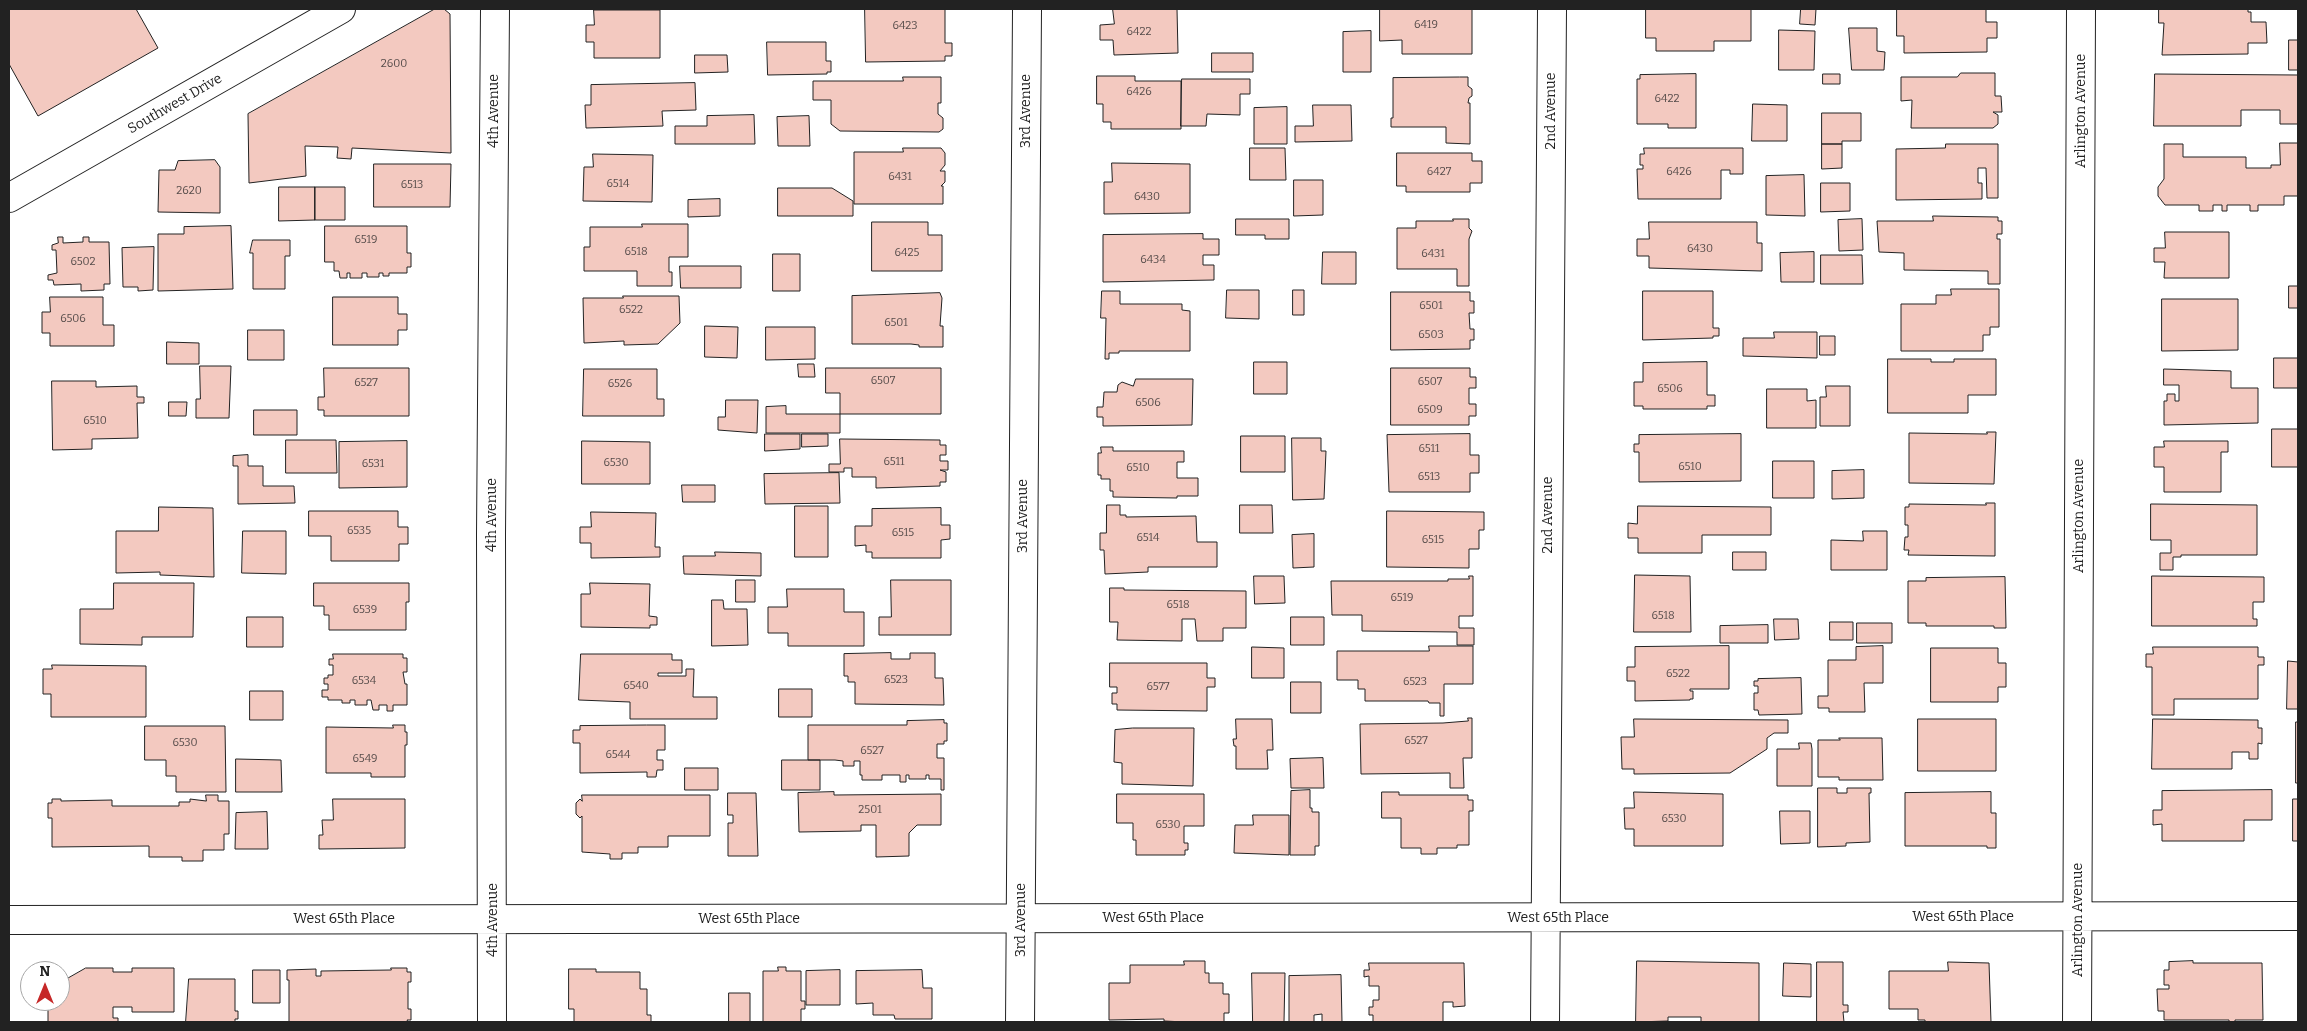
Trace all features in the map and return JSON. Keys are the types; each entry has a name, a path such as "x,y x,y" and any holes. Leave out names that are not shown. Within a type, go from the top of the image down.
{"street":[{"name":"Southwest Drive","path":"9,198 341,9"},
{"name":"4th Avenue","path":"492,1022 495,9"},
{"name":"3rd Avenue","path":"1020,1022 1027,9"},
{"name":"2nd Avenue","path":"1545,1022 1552,9"},
{"name":"Arlington Avenue","path":"2077,1022 2081,9"},
{"name":"West 65th Place","path":"9,920 2298,916"}],"building":[{"path":"9,9 136,9 158,48 38,116 9,64"},
{"path":"435,9 444,9 450,14 451,153 352,148 351,159 337,158 338,147 305,146 306,176 249,183 248,114"},
{"path":"865,9 945,9 945,43 952,43 952,56 945,56 945,61 866,62"},
{"path":"1113,9 1177,9 1178,53 1114,55 1113,40 1100,40 1100,25 1114,24"},
{"path":"1380,9 1472,9 1472,54 1402,54 1402,40 1380,41"},
{"path":"1646,9 1751,9 1751,41 1714,41 1714,51 1656,51 1656,38 1646,38"},
{"path":"1801,9 1816,9 1815,25 1800,24"},
{"path":"1897,9 1986,9 1986,22 1997,22 1997,38 1987,38 1987,52 1904,53 1904,36 1897,36"},
{"path":"2159,9 2248,9 2248,12 2251,12 2251,22 2266,22 2267,43 2248,43 2248,54 2162,55 2164,23 2159,23"},
{"path":"594,10 660,10 660,58 594,58 594,42 586,42 586,25 594,25"},
{"path":"1849,28 1877,28 1877,51 1885,52 1884,70 1852,70"},
{"path":"1779,30 1815,31 1814,70 1779,70"},
{"path":"1371,31 1371,72 1343,72 1343,32"},
{"path":"2289,40 2298,40 2298,70 2289,70"},
{"path":"767,42 826,42 826,61 831,61 831,72 827,72 827,74 768,75"},
{"path":"1212,53 1253,53 1253,72 1212,72"},
{"path":"695,55 727,55 728,72 695,73"},
{"path":"1961,73 1995,73 1995,96 2001,96 2002,112 1993,112 1998,115 1998,124 1993,128 1911,128 1912,100 1901,101 1901,77 1957,77"},
{"path":"1696,74 1696,128 1668,128 1668,124 1637,124 1637,79 1640,79 1640,75"},
{"path":"1823,74 1840,74 1840,84 1823,84"},
{"path":"2155,74 2298,75 2298,124 2280,124 2280,110 2241,110 2241,126 2154,126"},
{"path":"1097,76 1135,76 1135,81 1181,81 1181,129 1111,129 1111,122 1103,122 1103,104 1097,104"},
{"path":"903,77 941,77 941,103 938,103 938,114 943,118 943,129 939,132 840,131 831,124 831,100 813,100 813,81 903,81"},
{"path":"1468,77 1468,86 1472,89 1472,96 1469,98 1468,103 1470,103 1470,144 1446,143 1446,127 1391,127 1391,118 1393,118 1393,78"},
{"path":"1182,79 1250,79 1250,94 1240,94 1240,115 1207,114 1206,126 1181,126"},
{"path":"695,83 696,110 662,111 663,126 586,128 585,105 591,105 591,85"},
{"path":"1753,104 1787,105 1787,141 1752,141"},
{"path":"1313,105 1351,105 1352,141 1295,142 1295,126 1313,126"},
{"path":"1287,107 1287,144 1254,144 1254,108"},
{"path":"1822,113 1861,113 1861,141 1842,141 1842,144 1822,144"},
{"path":"754,115 755,144 675,144 675,126 707,126 707,116"},
{"path":"809,116 810,146 778,146 777,117"},
{"path":"2280,143 2298,143 2298,196 2284,196 2284,205 2258,205 2258,211 2250,211 2250,205 2227,205 2227,211 2222,211 2222,205 2213,205 2213,211 2199,211 2199,205 2165,205 2158,196 2158,187 2164,179 2164,144 2183,144 2183,157 2246,157 2246,168 2271,168 2271,165 2280,165"},
{"path":"1822,144 1842,144 1842,168 1822,169"},
{"path":"1946,144 1998,144 1998,198 1987,198 1986,168 1978,168 1978,183 1982,183 1982,199 1896,200 1896,149 1945,148"},
{"path":"903,148 941,148 945,153 945,165 940,171 945,171 945,182 941,186 943,186 943,204 854,204 854,152 903,152"},
{"path":"1250,148 1285,148 1286,180 1250,180"},
{"path":"1644,148 1743,148 1743,174 1730,174 1730,170 1721,170 1721,199 1638,199 1637,169 1643,169 1643,165 1640,165 1640,154 1644,154"},
{"path":"1397,153 1472,153 1472,161 1482,161 1482,183 1470,183 1470,192 1406,192 1406,186 1397,186"},
{"path":"593,154 653,155 652,202 583,201 584,167 593,167"},
{"path":"215,160 220,167 220,213 158,212 159,170 175,170 178,161"},
{"path":"1112,163 1190,164 1190,213 1104,214 1104,182 1112,182"},
{"path":"374,164 451,164 450,207 374,207"},
{"path":"1804,175 1805,216 1766,215 1766,176"},
{"path":"1294,180 1323,180 1323,215 1294,216"},
{"path":"1821,183 1850,183 1850,211 1821,212"},
{"path":"279,187 315,187 315,220 279,221"},
{"path":"315,187 345,187 345,220 315,220"},
{"path":"778,188 832,188 853,201 853,216 778,216"},
{"path":"720,199 720,216 688,217 688,200"},
{"path":"1933,216 1998,217 1998,221 2002,221 2002,234 1997,234 1997,239 2000,239 2000,284 1988,284 1988,271 1904,270 1904,253 1879,252 1877,221 1933,221"},
{"path":"1236,219 1289,219 1289,239 1265,239 1265,235 1236,235"},
{"path":"1453,219 1469,219 1469,228 1472,231 1469,239 1469,286 1457,286 1457,269 1397,269 1397,228 1416,228 1416,221 1453,221"},
{"path":"1862,219 1863,250 1839,251 1838,220"},
{"path":"872,222 928,222 928,235 942,235 942,271 872,271"},
{"path":"1649,222 1757,222 1757,243 1762,243 1762,271 1649,268 1649,256 1637,256 1637,239 1649,239"},
{"path":"642,224 688,224 688,257 669,257 669,272 672,272 672,286 637,286 637,271 584,271 584,247 590,247 590,227 642,227"},
{"path":"231,226 233,289 158,291 158,234 184,234 184,227"},
{"path":"325,226 407,226 407,253 411,253 411,267 407,267 407,273 389,273 389,276 383,276 383,273 379,273 379,277 367,277 367,273 362,273 362,278 350,278 350,273 347,273 347,278 340,278 339,271 334,271 334,262 325,262"},
{"path":"2165,232 2229,232 2229,278 2164,278 2165,262 2154,262 2154,248 2165,248"},
{"path":"1203,234 1203,239 1219,239 1219,255 1203,255 1203,265 1214,265 1214,280 1103,282 1103,235"},
{"path":"58,237 63,237 63,243 83,242 83,237 89,237 89,242 109,242 110,284 104,284 104,290 81,291 81,284 54,285 53,280 48,280 48,275 57,273 56,250 52,250 52,245 58,243"},
{"path":"253,240 290,240 290,256 285,256 285,289 253,289 253,253 250,253"},
{"path":"154,247 153,290 138,291 138,287 123,287 122,248"},
{"path":"1323,252 1356,252 1356,284 1322,284"},
{"path":"1814,252 1814,282 1781,282 1780,253"},
{"path":"773,254 800,254 800,291 773,291"},
{"path":"1821,255 1862,255 1863,284 1821,284"},
{"path":"680,266 741,266 741,288 681,288"},
{"path":"2289,286 2298,286 2298,308 2289,308"},
{"path":"1951,289 1999,289 1999,327 1990,327 1990,335 1983,335 1983,351 1901,351 1901,304 1936,304 1936,295 1951,295"},
{"path":"1227,290 1259,290 1259,319 1226,318"},
{"path":"1293,290 1304,290 1304,315 1293,315"},
{"path":"1102,291 1120,291 1120,304 1182,304 1182,310 1190,311 1190,351 1119,351 1119,353 1109,353 1109,359 1105,359 1106,318 1101,318"},
{"path":"1643,291 1713,291 1713,328 1719,328 1719,336 1713,336 1713,338 1643,340"},
{"path":"1391,292 1470,292 1470,301 1474,301 1474,313 1469,313 1470,329 1474,329 1474,340 1470,340 1470,349 1391,350"},
{"path":"940,293 942,298 940,326 943,326 943,347 919,347 919,345 911,344 852,344 852,296"},
{"path":"623,296 679,296 680,323 658,344 624,345 624,341 584,343 583,298 623,298"},
{"path":"50,297 103,297 103,325 114,325 114,346 50,346 50,333 42,333 42,312 50,312"},
{"path":"333,297 398,297 398,314 407,314 407,330 398,330 398,345 333,345"},
{"path":"2162,299 2238,299 2238,350 2162,351"},
{"path":"705,326 738,327 737,358 705,357"},
{"path":"766,327 815,327 815,359 766,360"},
{"path":"248,330 284,330 284,360 248,360"},
{"path":"1774,332 1817,332 1817,358 1743,356 1743,338 1774,338"},
{"path":"1820,336 1835,336 1835,355 1820,355"},
{"path":"167,342 199,343 199,364 167,364"},
{"path":"2274,358 2298,358 2298,388 2274,388"},
{"path":"1888,359 1931,359 1931,362 1954,362 1954,359 1996,359 1996,395 1968,395 1968,413 1888,413"},
{"path":"1254,362 1287,362 1287,394 1254,394"},
{"path":"1707,362 1707,395 1715,395 1715,406 1707,406 1707,409 1643,409 1643,406 1634,406 1634,382 1643,382 1643,363"},
{"path":"798,364 814,364 815,377 799,377"},
{"path":"200,366 231,366 229,418 196,418 196,399 200,399"},
{"path":"324,368 409,368 409,416 324,416 324,410 318,410 318,397 324,397"},
{"path":"826,368 941,368 941,414 840,414 840,393 826,393"},
{"path":"1391,368 1470,368 1470,377 1476,377 1476,388 1469,388 1469,404 1476,404 1476,416 1469,416 1469,425 1391,425"},
{"path":"584,369 657,369 657,399 664,399 664,416 583,416"},
{"path":"2164,369 2231,371 2231,388 2258,388 2258,423 2164,425 2164,401 2167,401 2167,394 2175,394 2175,401 2179,401 2179,385 2164,385"},
{"path":"1136,379 1193,379 1192,425 1103,426 1103,417 1097,417 1097,407 1103,407 1104,392 1117,392 1118,385 1122,382 1133,386"},
{"path":"52,381 96,381 96,387 137,386 137,397 144,397 144,403 137,403 138,438 92,439 92,449 53,450"},
{"path":"1826,386 1850,386 1850,426 1820,426 1820,397 1826,397"},
{"path":"1767,389 1807,389 1807,401 1816,400 1816,428 1767,428"},
{"path":"726,400 758,400 757,433 718,430 718,417 725,417"},
{"path":"169,402 187,402 186,416 169,416"},
{"path":"786,406 786,414 840,414 840,433 766,433 766,407"},
{"path":"254,410 297,410 297,435 254,435"},
{"path":"2272,429 2298,429 2298,467 2272,467"},
{"path":"1987,432 1996,432 1994,484 1909,483 1909,433 1987,434"},
{"path":"765,434 800,434 800,449 765,451"},
{"path":"802,434 828,434 828,446 802,447"},
{"path":"1470,434 1470,455 1479,455 1479,473 1470,473 1470,492 1389,492 1387,435"},
{"path":"1741,434 1741,481 1639,482 1639,452 1634,452 1634,444 1639,444 1639,435"},
{"path":"1241,436 1285,436 1285,472 1241,472"},
{"path":"1292,438 1321,438 1321,451 1326,451 1324,499 1293,500"},
{"path":"840,439 940,440 940,445 946,445 946,455 940,455 940,461 948,461 948,470 940,470 946,472 946,482 940,482 940,486 876,488 876,477 852,477 852,468 844,468 844,472 829,472 829,464 840,464"},
{"path":"286,440 336,440 337,473 286,473"},
{"path":"407,441 407,487 339,488 339,442"},
{"path":"582,441 650,442 650,484 582,484"},
{"path":"2164,441 2228,441 2228,452 2221,452 2221,492 2164,492 2164,467 2154,467 2154,447 2164,447"},
{"path":"1101,447 1113,447 1113,451 1184,451 1184,462 1177,462 1177,478 1198,478 1198,496 1177,496 1177,498 1113,497 1113,491 1110,491 1110,479 1101,479 1101,475 1098,475 1098,453 1101,453"},
{"path":"248,455 248,466 263,466 263,486 294,486 295,503 238,504 238,466 233,466 233,456"},
{"path":"1773,461 1814,461 1814,498 1773,498"},
{"path":"1864,470 1864,498 1832,499 1832,471"},
{"path":"839,473 840,503 765,504 764,474"},
{"path":"682,485 715,485 715,502 683,502"},
{"path":"1986,503 1995,503 1995,556 1908,555 1909,550 1904,550 1905,537 1908,537 1908,525 1905,525 1905,507 1909,507 1909,504 1986,505"},
{"path":"2151,504 2257,505 2257,555 2181,555 2181,557 2173,557 2173,570 2160,570 2160,553 2171,553 2171,540 2151,540"},
{"path":"1107,505 1120,505 1120,515 1126,515 1126,517 1196,516 1197,542 1217,542 1217,567 1148,567 1148,572 1105,574 1104,550 1100,550 1100,533 1106,533"},
{"path":"1240,505 1272,505 1273,533 1240,533"},
{"path":"795,506 828,506 828,557 795,557"},
{"path":"1638,506 1771,507 1771,535 1702,535 1702,553 1638,553 1638,538 1628,538 1628,523 1637,524"},
{"path":"159,507 213,508 214,577 160,575 160,572 116,573 116,531 158,531"},
{"path":"941,508 941,525 950,525 950,539 941,540 941,558 872,558 872,552 866,552 866,545 855,546 855,526 872,526 872,509"},
{"path":"309,511 398,511 398,527 408,527 408,544 399,544 399,561 331,561 331,536 309,536"},
{"path":"1387,511 1484,512 1484,530 1479,530 1479,549 1469,549 1469,568 1387,567"},
{"path":"591,512 656,513 655,547 660,547 660,557 591,558 591,543 580,543 580,527 591,527"},
{"path":"243,531 286,531 286,574 242,573"},
{"path":"1863,531 1887,531 1887,570 1831,570 1831,540 1863,541"},
{"path":"1314,534 1314,567 1293,568 1292,535"},
{"path":"715,552 761,553 761,576 684,574 683,556 715,556"},
{"path":"1733,552 1766,552 1766,570 1733,570"},
{"path":"1635,575 1690,576 1691,632 1634,632"},
{"path":"1254,576 1284,576 1285,603 1255,604"},
{"path":"1469,576 1473,576 1473,616 1459,616 1459,628 1474,628 1474,645 1457,645 1457,632 1362,631 1362,615 1332,615 1331,581 1448,581 1448,579 1469,579"},
{"path":"2152,576 2264,577 2264,602 2253,602 2253,619 2257,619 2257,626 2152,626"},
{"path":"2005,577 2006,628 1994,628 1994,626 1926,626 1926,623 1908,623 1908,581 1926,581 1926,578"},
{"path":"736,580 755,580 755,602 736,602"},
{"path":"891,580 951,580 951,635 879,635 879,617 891,617"},
{"path":"114,583 194,583 193,637 142,637 142,645 80,644 80,609 113,609"},
{"path":"314,583 409,583 409,602 406,602 406,630 329,630 329,615 324,615 324,606 314,606"},
{"path":"590,583 650,584 649,616 657,617 657,625 650,625 650,628 581,627 581,594 590,594"},
{"path":"1110,588 1124,588 1124,590 1246,591 1246,628 1223,628 1223,641 1197,641 1195,619 1182,619 1182,641 1117,640 1118,622 1110,622"},
{"path":"787,589 844,589 844,612 864,612 864,646 788,646 788,633 768,633 768,607 787,607"},
{"path":"712,600 723,600 724,609 747,609 748,645 712,646"},
{"path":"247,617 283,617 283,647 247,647"},
{"path":"1291,617 1324,617 1324,645 1291,645"},
{"path":"1774,619 1798,619 1799,639 1775,640"},
{"path":"1830,622 1853,622 1853,640 1830,640"},
{"path":"1857,623 1892,623 1892,643 1857,643"},
{"path":"1768,625 1768,643 1720,643 1720,626"},
{"path":"1429,646 1473,646 1473,684 1444,684 1444,716 1440,716 1440,703 1429,703 1428,701 1365,701 1365,689 1358,689 1358,680 1337,680 1337,651 1429,651"},
{"path":"1729,646 1729,689 1690,689 1690,691 1693,691 1693,699 1690,700 1635,701 1635,681 1627,681 1627,667 1635,667 1635,647"},
{"path":"1883,646 1883,683 1864,683 1865,712 1829,712 1829,708 1818,708 1818,696 1828,696 1828,660 1856,660 1856,647"},
{"path":"1252,647 1284,648 1284,678 1252,678"},
{"path":"2153,647 2258,647 2258,657 2264,657 2264,665 2258,665 2258,699 2174,699 2174,715 2152,715 2152,667 2146,667 2146,654 2153,654"},
{"path":"1931,648 1998,648 1998,663 2006,663 2006,687 1998,687 1998,702 1931,702"},
{"path":"891,653 891,659 910,659 910,653 935,653 935,678 943,678 944,705 855,704 855,682 848,682 848,676 844,676 844,654"},
{"path":"333,654 403,654 403,658 407,658 407,672 403,672 405,684 407,684 407,705 393,705 393,711 387,711 387,705 379,705 379,710 373,710 371,700 367,700 367,705 355,705 355,700 350,700 350,703 342,703 342,700 328,700 328,697 322,697 322,690 328,690 328,684 324,684 324,678 328,678 328,675 333,675 333,665 329,665 329,659 333,659"},
{"path":"581,654 672,654 672,660 682,660 682,673 658,673 658,676 686,676 686,669 694,669 693,697 717,697 717,719 630,719 630,702 579,700"},
{"path":"2288,661 2298,662 2298,709 2287,709"},
{"path":"1110,663 1207,663 1207,678 1215,678 1215,687 1207,687 1207,711 1117,710 1117,704 1112,704 1112,693 1117,693 1117,687 1110,687"},
{"path":"52,665 146,666 146,717 51,717 51,694 43,694 43,669 52,669"},
{"path":"1801,678 1802,714 1759,715 1758,710 1754,710 1754,693 1758,693 1758,686 1754,686 1754,681 1758,681 1758,679"},
{"path":"1291,682 1321,682 1321,713 1291,713"},
{"path":"779,689 812,689 812,717 779,717"},
{"path":"250,691 283,691 283,720 250,720"},
{"path":"1468,718 1472,718 1472,758 1463,758 1464,788 1450,788 1450,773 1361,774 1360,724 1443,723 1468,721"},
{"path":"1236,719 1272,719 1273,750 1267,750 1268,769 1236,769 1236,746 1234,746 1233,739 1236,739"},
{"path":"1634,719 1788,720 1788,733 1774,733 1767,738 1767,749 1730,773 1634,774 1634,769 1622,769 1621,737 1634,737"},
{"path":"1918,719 1996,719 1996,771 1918,771"},
{"path":"2153,719 2258,720 2258,728 2262,728 2262,744 2258,743 2258,759 2249,759 2249,752 2232,752 2232,769 2152,769"},
{"path":"944,720 944,723 947,723 947,741 944,741 944,744 937,744 937,758 944,758 944,790 941,790 941,779 929,779 929,775 926,775 926,779 909,779 909,775 906,775 906,782 900,782 900,775 882,775 882,780 862,780 860,761 854,761 854,766 843,766 843,761 808,760 808,725 907,725 907,721"},
{"path":"2296,722 2298,722 2298,783 2296,783"},
{"path":"393,725 405,725 405,732 407,732 405,777 371,777 371,773 326,773 326,727 393,728"},
{"path":"665,725 665,750 657,750 657,760 663,760 663,770 657,770 656,777 647,777 647,772 580,773 580,743 573,743 573,730 580,730 580,726"},
{"path":"145,726 225,726 226,792 176,792 176,776 166,776 166,760 145,760"},
{"path":"1133,728 1194,728 1193,786 1122,784 1122,763 1114,762 1115,730"},
{"path":"1839,738 1882,738 1883,780 1839,780 1839,777 1818,777 1818,740 1840,740"},
{"path":"1799,743 1811,743 1812,786 1777,786 1777,749 1799,749"},
{"path":"1323,758 1324,788 1291,788 1290,759"},
{"path":"236,759 281,760 282,792 236,792"},
{"path":"782,760 820,760 820,790 782,790"},
{"path":"685,768 718,768 718,790 685,790"},
{"path":"1818,788 1837,788 1837,793 1847,793 1847,788 1871,788 1871,793 1869,793 1870,842 1846,843 1846,846 1818,847"},
{"path":"1310,790 1310,808 1312,808 1312,812 1319,812 1319,846 1315,846 1315,855 1290,855 1291,791"},
{"path":"2272,790 2272,820 2244,820 2244,841 2162,841 2162,824 2153,825 2153,810 2162,810 2162,791"},
{"path":"834,792 834,795 941,794 941,825 917,825 909,833 909,856 876,857 876,825 861,825 861,831 799,832 798,793"},
{"path":"1382,792 1399,792 1399,795 1468,795 1468,800 1473,800 1473,811 1469,811 1469,845 1457,845 1457,848 1437,848 1437,854 1421,854 1421,848 1401,848 1401,818 1382,818"},
{"path":"1634,792 1723,794 1723,846 1634,846 1634,829 1625,829 1624,808 1634,808"},
{"path":"1991,792 1991,813 1996,813 1996,848 1987,848 1987,846 1905,846 1905,793"},
{"path":"728,793 756,793 758,856 728,856 728,823 733,823 733,815 728,815"},
{"path":"1117,794 1204,794 1204,826 1184,826 1184,843 1188,843 1188,850 1185,850 1185,855 1136,855 1136,840 1133,840 1133,823 1117,823"},
{"path":"206,795 218,795 218,801 229,801 229,834 224,834 224,850 203,850 203,861 182,861 182,857 149,857 149,846 52,847 52,818 48,818 48,803 52,803 52,799 61,799 61,801 112,800 112,806 179,806 179,802 190,802 190,799 206,801"},
{"path":"582,795 710,795 710,836 668,836 668,847 638,847 638,853 622,853 622,859 610,859 610,854 582,852 582,816 580,818 576,814 576,803 580,799 582,801"},
{"path":"333,799 405,799 405,848 319,849 319,835 323,835 322,820 333,820"},
{"path":"2293,799 2298,799 2298,841 2293,841"},
{"path":"1780,811 1810,811 1810,843 1781,844"},
{"path":"267,812 268,849 235,849 236,813"},
{"path":"1253,815 1289,815 1289,855 1234,853 1235,825 1253,825"},
{"path":"1184,961 1205,961 1205,973 1209,973 1209,983 1223,983 1223,994 1229,994 1229,1013 1224,1013 1224,1022 1164,1021 1164,1019 1109,1020 1109,983 1130,983 1130,965 1184,965"},
{"path":"1637,961 1759,963 1759,1022 1701,1022 1701,1017 1668,1017 1668,1021 1636,1022"},
{"path":"2193,961 2193,963 2262,963 2263,1020 2235,1020 2235,1022 2229,1022 2229,1020 2164,1020 2164,1011 2158,1011 2157,989 2169,989 2169,985 2164,985 2164,970 2169,970 2169,962"},
{"path":"1817,962 1843,962 1843,1005 1848,1005 1848,1012 1843,1012 1844,1022 1817,1022"},
{"path":"1948,962 1989,963 1991,1022 1925,1022 1925,1020 1918,1020 1918,1009 1889,1009 1889,971 1948,971"},
{"path":"1369,963 1464,963 1465,1006 1453,1007 1453,1002 1443,1002 1443,1022 1373,1022 1373,1015 1369,1015 1369,1007 1373,1007 1373,1000 1379,1000 1379,986 1369,986 1369,976 1364,977 1364,970 1369,970"},
{"path":"1784,963 1811,964 1811,997 1783,996"},
{"path":"778,967 786,967 786,971 801,971 801,1001 805,1001 805,1009 801,1009 801,1022 763,1022 763,971 778,971"},
{"path":"86,968 113,968 113,972 132,972 132,968 174,968 174,1012 132,1012 132,1007 113,1007 113,1018 118,1018 118,1022 48,1022 48,1011 70,1011 70,977"},
{"path":"391,968 407,968 407,972 411,972 411,982 408,982 408,1009 411,1009 411,1020 407,1020 408,1022 289,1022 289,980 287,980 287,970 316,969 316,976 321,976 321,971 391,970"},
{"path":"569,969 596,969 596,972 640,972 640,989 647,989 647,1015 651,1015 651,1022 574,1022 574,1009 569,1009"},
{"path":"253,970 280,970 280,1003 253,1003"},
{"path":"840,970 840,1005 806,1005 806,971"},
{"path":"922,970 923,988 932,988 932,1019 895,1019 894,1015 873,1015 873,1003 856,1004 856,971"},
{"path":"1252,973 1285,973 1284,1022 1253,1022"},
{"path":"1341,975 1342,1022 1322,1022 1322,1014 1314,1015 1314,1022 1289,1022 1289,976"},
{"path":"189,979 235,979 235,1011 238,1011 238,1019 235,1019 235,1022 186,1022"},
{"path":"729,993 750,993 750,1022 729,1022"}]}
